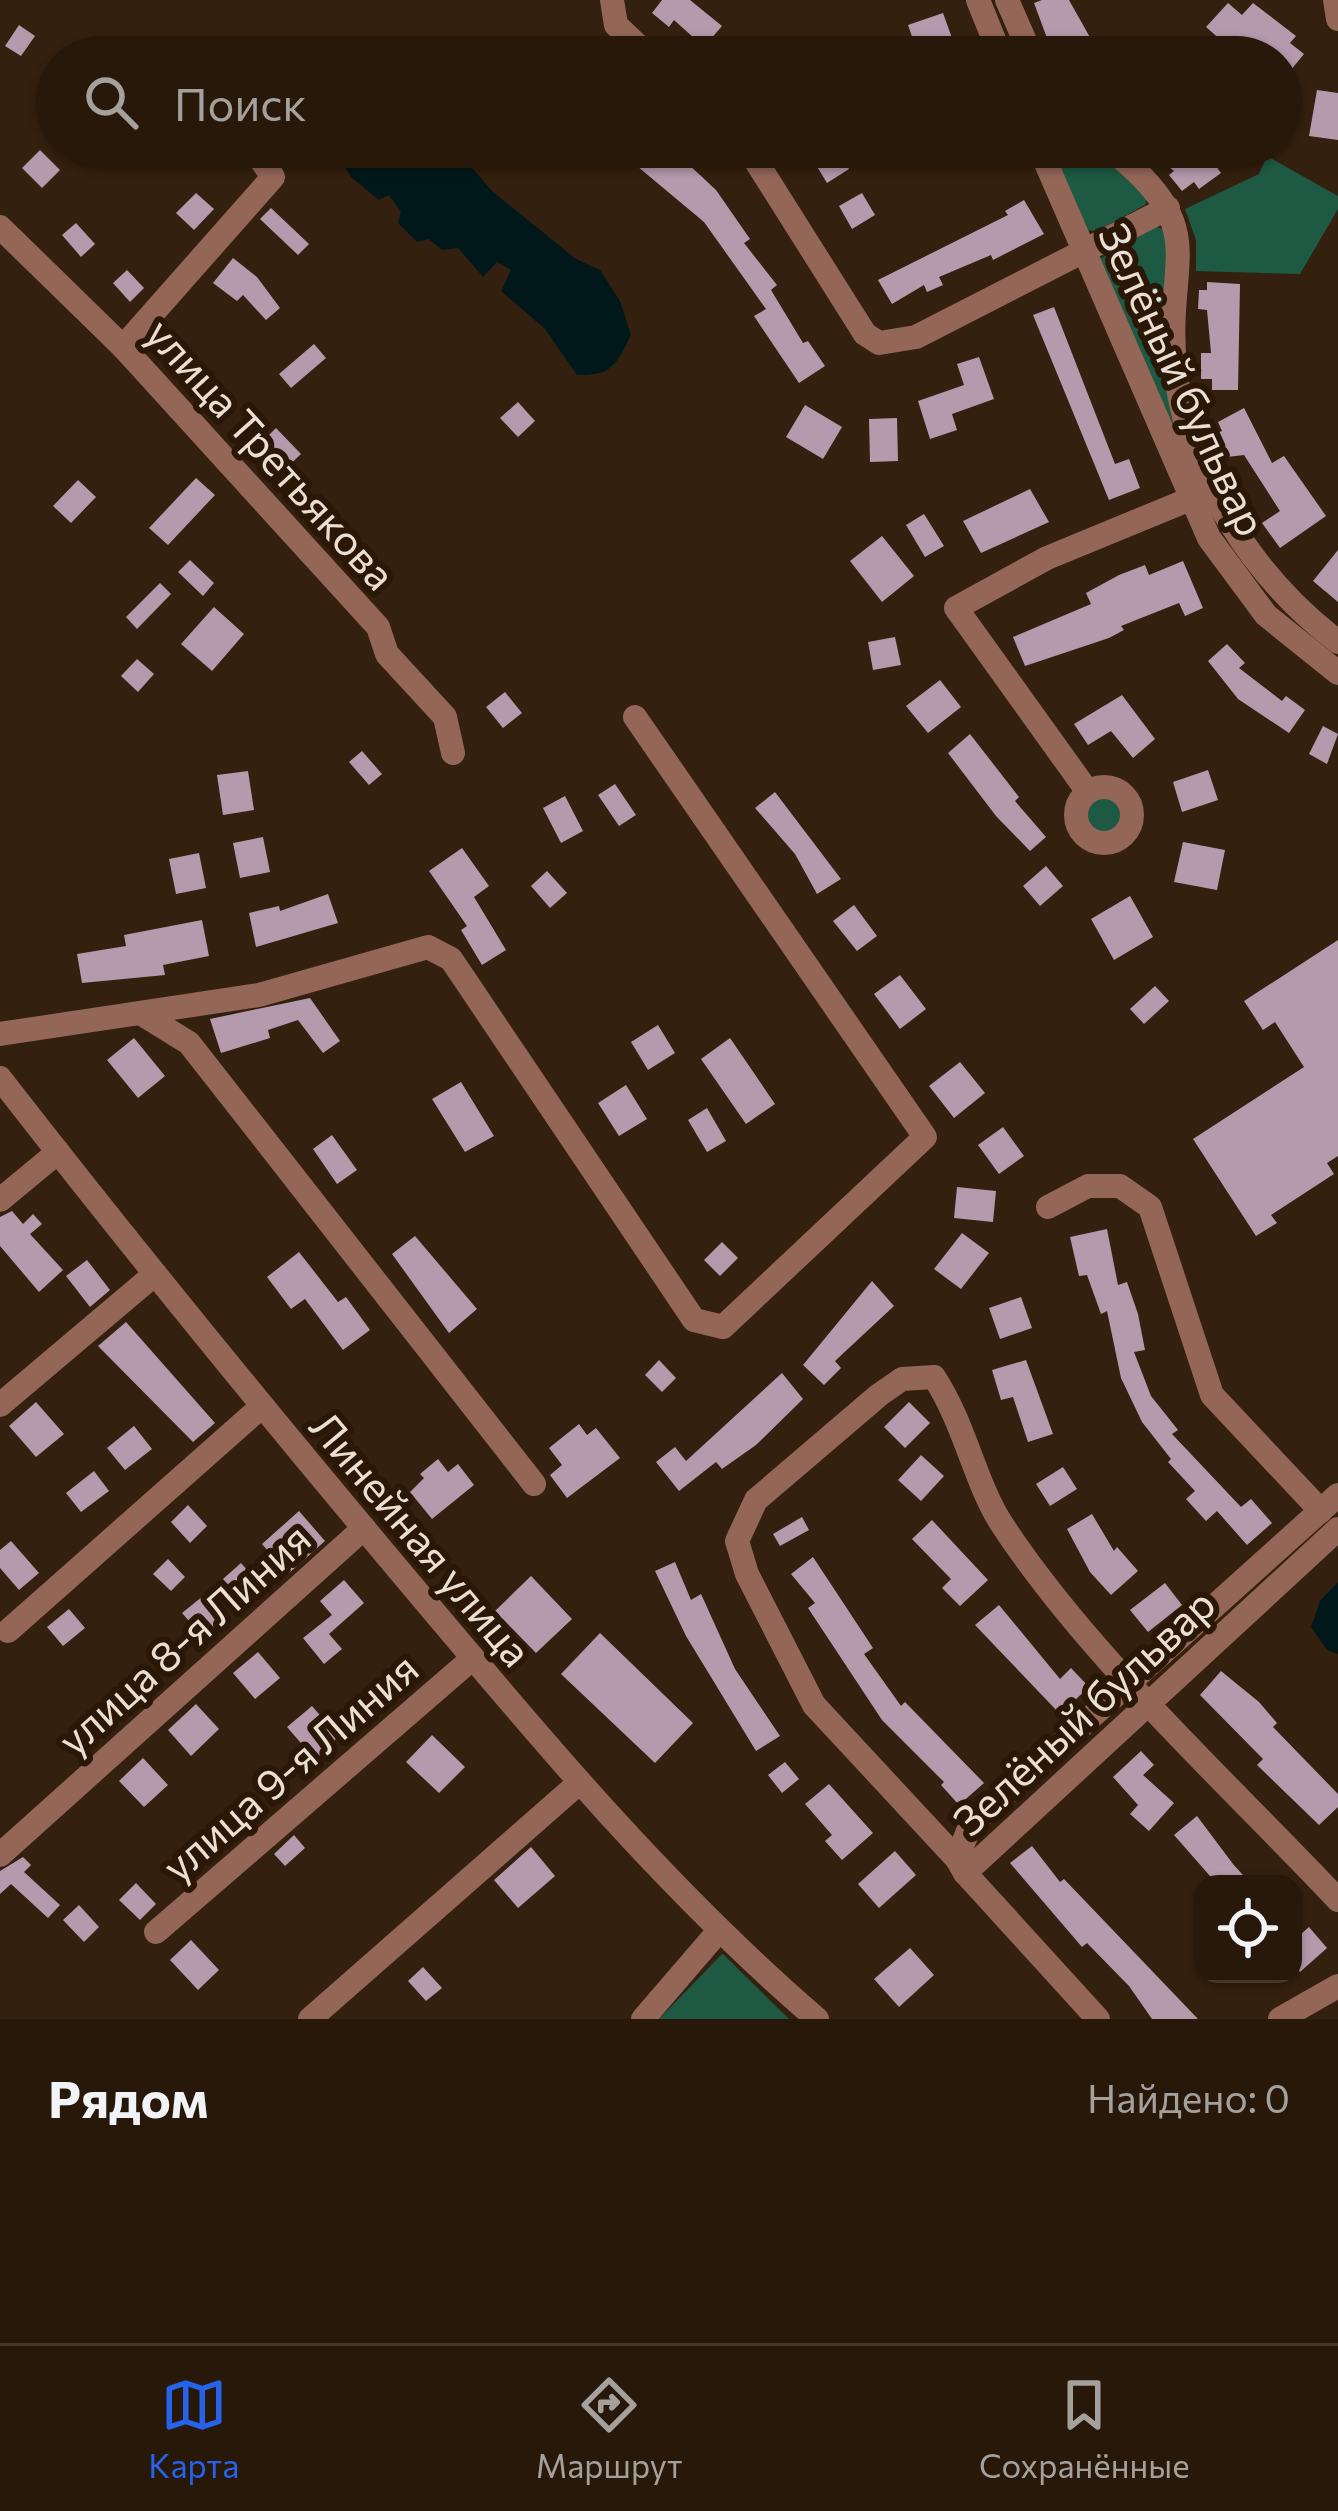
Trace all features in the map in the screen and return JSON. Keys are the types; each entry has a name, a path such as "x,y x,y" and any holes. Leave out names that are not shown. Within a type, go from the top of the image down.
{"street":[{"path":"612,0 616,25 628,36"},
{"path":"978,0 993,36"},
{"path":"1007,0 1023,36"},
{"path":"1335,0 1338,19"},
{"path":"123,347 273,177 267,168"},
{"path":"760,168 865,334 880,343 916,337 1168,208"},
{"name":"Зелёный бульвар","path":"1048,168 1082,252 1202,494 1243,588 1292,639 1338,673"},
{"name":"Зелёный бульвар","path":"1135,168 1168,208 1181,267 1174,338 1178,387 1202,494 1263,572 1338,642"},
{"name":"улица Третьякова","path":"0,227 123,347 378,627 387,654 445,717 453,753"},
{"path":"1088,792 956,608 1048,558 1202,494"},
{"path":"0,1034 259,995 428,947 451,959 694,1320 722,1327 925,1138 634,717"},
{"path":"142,1014 189,1042 534,1484"},
{"name":"Линейная улица","path":"0,1078 260,1408 580,1782 717,1933 817,2019"},
{"path":"0,1200 58,1152"},
{"path":"1048,1208 1088,1186 1120,1186 1150,1208 1212,1395 1332,1512"},
{"path":"0,1405 154,1274"},
{"path":"1098,2019 814,1705 747,1574 737,1540 756,1500 902,1379 934,1378 960,1417 1000,1522 1058,1600 1338,1900"},
{"path":"8,1631 260,1408"},
{"name":"Зелёный бульвар","path":"961,1866 970,1826 1332,1512"},
{"name":"Зелёный бульвар","path":"961,1866 1151,1702 1332,1512"},
{"name":"улица 8-я Линия","path":"0,1855 364,1528"},
{"name":"улица 9-я Линия","path":"156,1932 473,1658"},
{"path":"310,2019 580,1782"},
{"path":"643,2019 717,1933"},
{"path":"1280,2019 1338,1986"}],"green space":[{"path":"1058,168 1124,168 1148,196 1145,205 1097,231 1086,230"},
{"path":"1262,168 1288,168 1338,196 1338,209 1300,274 1196,271 1196,240 1185,209 1259,174"},
{"path":"1155,226 1165,230 1184,450 1098,260"},
{"path":"1104,798 1116,803 1121,815 1116,827 1104,832 1092,827 1087,815 1092,803"},
{"path":"723,1954 789,2019 659,2019"}],"water":[{"path":"346,168 472,168 493,192 576,259 600,270 620,301 631,335 621,354 606,371 577,375 545,329 501,291 511,270 497,262 483,277 458,248 442,250 429,239 417,242 398,223 401,212 389,195 379,200"},
{"path":"1338,1582 1338,1654 1327,1650 1311,1627 1320,1601"}],"building":[{"path":"662,0 690,0 722,26 713,36 692,36 674,20 669,27 652,13"},
{"path":"1069,0 1089,36 1046,36 1034,3"},
{"path":"1228,3 1242,15 1253,3 1296,36 1216,36 1206,27"},
{"path":"943,13 951,36 912,36 908,25"},
{"path":"19,25 35,36 21,56 5,46"},
{"path":"1317,90 1338,93 1338,140 1309,136"},
{"path":"36,154 36,168 60,170 42,188 22,168"},
{"path":"639,168 692,168 716,190 750,239 744,243 777,285 771,290 803,343 808,341 825,366 799,383 754,316 766,309 704,222"},
{"path":"818,168 848,168 849,169 827,183"},
{"path":"1170,168 1217,168 1221,173 1199,189 1194,182 1182,191 1169,175 1174,171"},
{"path":"196,193 214,209 194,230 176,213"},
{"path":"862,193 875,215 852,229 839,206"},
{"path":"1024,200 1044,234 993,260 991,255 939,277 943,285 927,292 924,285 892,304 878,280 1008,215 1005,211"},
{"path":"271,208 309,244 298,255 260,219"},
{"path":"76,223 95,244 81,257 62,235"},
{"path":"233,258 257,277 280,308 266,320 243,295 237,301 213,283"},
{"path":"127,270 144,288 130,302 113,283"},
{"path":"1207,282 1240,284 1238,390 1212,390 1212,379 1201,379 1201,353 1211,353 1207,310 1198,309 1199,290 1207,290"},
{"path":"1054,307 1115,464 1129,459 1140,488 1109,500 1033,315"},
{"path":"314,344 326,358 291,388 279,374"},
{"path":"979,357 994,399 952,414 957,430 930,439 918,401 964,385 957,364"},
{"path":"518,402 535,421 518,437 500,418"},
{"path":"805,405 842,427 823,459 786,437"},
{"path":"1244,408 1272,463 1284,456 1326,516 1280,548 1262,523 1280,511 1244,455 1227,457 1215,434 1222,431 1218,422"},
{"path":"897,418 898,461 870,462 869,419"},
{"path":"276,428 301,454 277,477 252,452"},
{"path":"196,478 215,495 168,545 149,528"},
{"path":"78,480 96,497 71,523 53,506"},
{"path":"1030,489 1049,522 981,553 963,521"},
{"path":"924,514 944,546 925,557 906,525"},
{"path":"882,536 914,576 882,602 850,561"},
{"path":"1338,550 1338,602 1313,581"},
{"path":"190,560 214,583 203,596 178,572"},
{"path":"1183,561 1203,608 1185,616 1179,603 1121,626 1124,630 1109,638 1025,666 1013,637 1091,604 1086,593 1119,575 1145,565 1149,575"},
{"path":"160,583 171,594 137,629 126,617"},
{"path":"214,607 244,634 212,671 181,644"},
{"path":"895,637 901,665 873,670 868,642"},
{"path":"1227,644 1245,663 1239,668 1282,701 1286,696 1305,710 1289,733 1238,699 1208,661"},
{"path":"137,659 154,674 138,692 121,676"},
{"path":"940,680 961,707 928,733 906,706"},
{"path":"505,692 522,713 503,728 486,707"},
{"path":"1122,695 1155,739 1133,758 1111,731 1088,745 1074,724"},
{"path":"1323,726 1338,734 1327,764 1309,754"},
{"path":"970,734 1046,837 1030,851 996,816 948,753"},
{"path":"362,751 382,774 369,785 349,762"},
{"path":"1208,770 1218,800 1182,812 1173,782"},
{"path":"248,771 254,810 223,815 217,775"},
{"path":"615,784 636,815 619,826 598,795"},
{"path":"775,792 841,879 817,894 795,854 755,808"},
{"path":"565,796 583,831 561,843 543,808"},
{"path":"263,837 270,872 240,878 233,843"},
{"path":"1183,842 1225,850 1217,890 1174,882"},
{"path":"462,848 489,886 474,897 506,950 482,965 461,930 467,926 429,871"},
{"path":"199,853 206,888 176,894 169,859"},
{"path":"1046,866 1063,886 1040,906 1023,886"},
{"path":"547,871 567,893 550,908 531,886"},
{"path":"328,894 338,923 256,947 249,913 279,906 280,911"},
{"path":"1130,896 1153,937 1114,960 1091,919"},
{"path":"854,905 877,936 857,951 833,921"},
{"path":"202,920 209,956 163,965 165,975 82,983 77,954 126,946 124,935"},
{"path":"1338,940 1338,1156 1327,1163 1334,1174 1271,1215 1277,1223 1256,1236 1193,1139 1304,1067 1275,1022 1263,1030 1244,1001"},
{"path":"900,975 926,1009 900,1029 874,994"},
{"path":"1155,986 1169,1001 1144,1024 1130,1009"},
{"path":"310,998 340,1041 323,1053 298,1020 268,1030 270,1038 221,1053 210,1019"},
{"path":"658,1025 675,1053 648,1070 631,1042"},
{"path":"134,1038 165,1076 138,1098 107,1060"},
{"path":"730,1038 775,1104 746,1124 701,1059"},
{"path":"960,1062 985,1093 954,1118 929,1086"},
{"path":"461,1082 494,1136 465,1152 432,1099"},
{"path":"626,1085 647,1119 619,1136 598,1103"},
{"path":"707,1108 726,1141 707,1152 688,1120"},
{"path":"1003,1127 1024,1156 999,1174 978,1145"},
{"path":"332,1135 357,1170 337,1184 313,1149"},
{"path":"957,1187 996,1191 993,1222 954,1218"},
{"path":"12,1211 23,1224 33,1214 42,1224 30,1234 63,1270 39,1292 0,1246 0,1217"},
{"path":"1107,1229 1118,1285 1127,1282 1138,1314 1145,1350 1134,1352 1151,1396 1178,1430 1172,1434 1241,1507 1251,1499 1272,1523 1247,1545 1217,1511 1206,1521 1186,1499 1195,1491 1168,1462 1171,1459 1142,1422 1121,1378 1107,1311 1101,1314 1087,1275 1079,1276 1070,1237"},
{"path":"962,1233 989,1253 961,1289 934,1269"},
{"path":"415,1236 477,1309 449,1333 392,1254"},
{"path":"722,1242 738,1258 720,1276 704,1260"},
{"path":"299,1252 338,1302 346,1297 370,1330 343,1350 305,1299 291,1309 267,1277"},
{"path":"87,1260 110,1290 90,1307 66,1276"},
{"path":"872,1281 894,1306 835,1361 841,1368 824,1385 803,1365"},
{"path":"1021,1297 1032,1328 1000,1339 989,1308"},
{"path":"126,1322 215,1423 193,1442 98,1346"},
{"path":"659,1360 676,1378 662,1392 645,1375"},
{"path":"1026,1360 1053,1434 1028,1442 1013,1397 1001,1400 992,1370"},
{"path":"782,1373 803,1399 756,1445 722,1469 716,1462 679,1491 656,1462 675,1447 686,1461"},
{"path":"36,1402 64,1434 36,1457 9,1426"},
{"path":"909,1402 930,1423 905,1448 884,1427"},
{"path":"579,1424 587,1435 596,1428 620,1458 567,1498 550,1475 562,1465 549,1448"},
{"path":"134,1426 152,1449 125,1470 107,1448"},
{"path":"921,1455 944,1476 921,1501 898,1480"},
{"path":"438,1459 448,1472 458,1464 474,1485 432,1519 410,1492 424,1478 420,1474"},
{"path":"1063,1467 1077,1489 1050,1506 1036,1484"},
{"path":"94,1471 109,1491 81,1512 66,1493"},
{"path":"188,1505 207,1526 190,1543 171,1522"},
{"path":"299,1511 325,1541 288,1574 262,1544"},
{"path":"1092,1514 1114,1551 1117,1547 1138,1571 1111,1595 1090,1572 1067,1529"},
{"path":"802,1517 809,1530 780,1546 773,1534"},
{"path":"932,1520 988,1580 960,1606 942,1588 951,1579 912,1539"},
{"path":"11,1541 39,1573 19,1590 0,1568 0,1550"},
{"path":"813,1557 873,1648 864,1654 901,1706 905,1702 984,1783 959,1805 941,1785 944,1782 882,1720 808,1608 815,1603 791,1574"},
{"path":"168,1559 185,1577 171,1591 153,1574"},
{"path":"675,1562 691,1600 701,1594 735,1669 780,1736 756,1751 686,1636 655,1571"},
{"path":"241,1563 264,1589 247,1605 223,1579"},
{"path":"531,1576 572,1619 536,1653 495,1611"},
{"path":"344,1580 364,1603 329,1634 342,1649 324,1664 303,1638 332,1615 320,1601"},
{"path":"1165,1583 1182,1605 1148,1632 1130,1610"},
{"path":"203,1596 223,1619 202,1636 182,1613"},
{"path":"999,1605 1060,1679 1071,1668 1089,1687 1060,1714 975,1625"},
{"path":"69,1609 85,1628 63,1646 47,1627"},
{"path":"600,1633 693,1723 655,1763 561,1674"},
{"path":"258,1652 280,1678 255,1699 233,1673"},
{"path":"1221,1671 1259,1702 1277,1723 1273,1727 1338,1794 1338,1807 1319,1825 1257,1765 1263,1759 1200,1695"},
{"path":"196,1704 219,1729 191,1756 168,1730"},
{"path":"312,1706 338,1736 322,1755 313,1757 287,1727"},
{"path":"432,1735 465,1767 439,1793 406,1762"},
{"path":"1141,1751 1154,1765 1143,1775 1174,1803 1149,1831 1130,1814 1138,1805 1113,1777"},
{"path":"143,1758 168,1785 144,1807 119,1781"},
{"path":"785,1762 799,1779 782,1793 768,1775"},
{"path":"829,1784 873,1833 842,1860 825,1841 832,1835 805,1804"},
{"path":"1197,1816 1243,1875 1209,1875 1174,1835"},
{"path":"294,1835 305,1848 285,1866 274,1854"},
{"path":"1032,1846 1060,1882 1064,1879 1198,2019 1152,2019 1129,1986 1087,1943 1082,1947 1010,1863"},
{"path":"531,1847 555,1876 518,1908 494,1880"},
{"path":"895,1851 916,1875 879,1908 858,1884"},
{"path":"23,1857 31,1865 24,1872 60,1905 48,1918 11,1884 0,1894 0,1871"},
{"path":"136,1883 156,1904 140,1920 119,1900"},
{"path":"79,1905 99,1927 84,1942 63,1920"},
{"path":"1309,1927 1327,1948 1302,1970 1302,1933"},
{"path":"191,1940 219,1970 198,1990 170,1960"},
{"path":"910,1948 934,1975 899,2007 874,1979"},
{"path":"423,1967 442,1988 426,2001 408,1981"}]}
